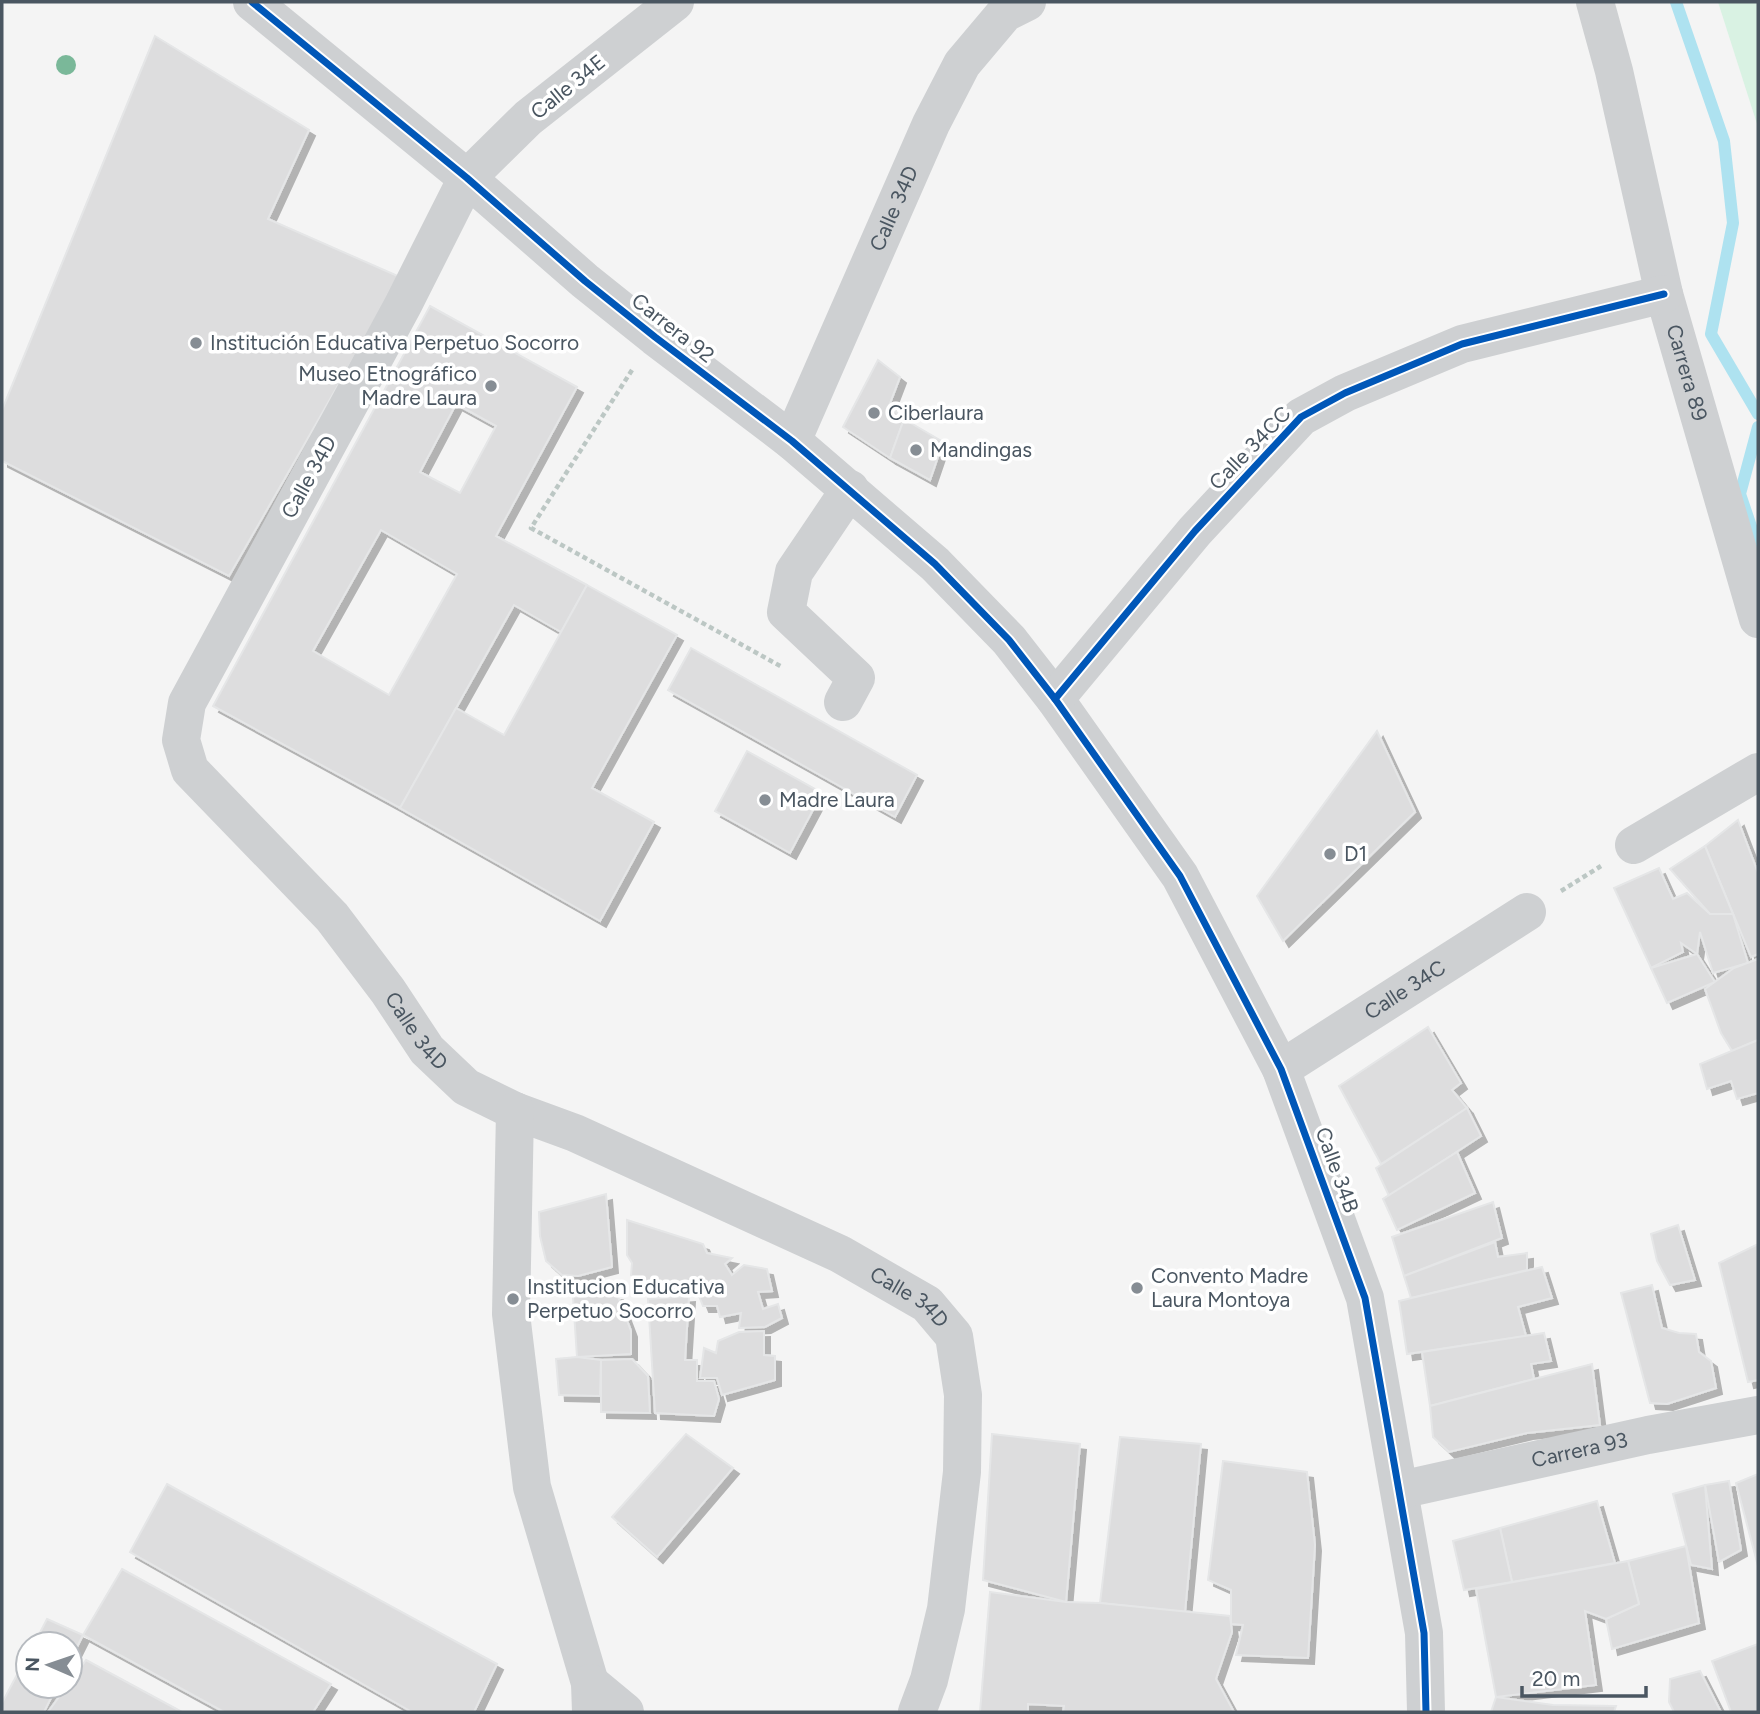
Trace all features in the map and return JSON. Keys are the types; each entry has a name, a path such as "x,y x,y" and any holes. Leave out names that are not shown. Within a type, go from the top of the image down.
{"street":[{"name":"Carrera 92","path":"252,2 467,178 585,281 850,489 935,564 1010,640 1055,699"},
{"name":"Calle 34E","path":"467,178 528,118 675,2"},
{"name":"Calle 34D","path":"792,441 931,124 962,64 1005,13 1027,2"},
{"name":"Carrera 89","path":"1595,2 1614,71 1664,294 1758,619"},
{"name":"Calle 34D","path":"467,178 404,305 187,703 181,740 191,770 332,917 388,991 427,1050 466,1087 515,1111 575,1133 841,1254 927,1304 954,1336 963,1395 962,1472 946,1609 929,1680 917,1712"},
{"name":"Calle 34CC","path":"1055,699 1195,531 1301,417 1345,393 1462,344 1664,294"},
{"path":"843,702 856,678 786,612 794,572 850,489"},
{"name":"Calle 34B","path":"1055,699 1180,876 1282,1069 1365,1298 1424,1633 1426,1712"},
{"path":"1634,845 1758,772"},
{"name":"Calle 34C","path":"1282,1069 1527,912"},
{"path":"515,1111 511,1314 532,1487 590,1698 625,1712"},
{"name":"Carrera 93","path":"1400,1490 1648,1435 1758,1415"}],"path":[{"path":"606,408 531,528 784,668"},
{"path":"1527,912 1634,845"}],"green space":[{"path":"1718,2 1758,2 1758,127"}],"building":[{"name":"Institución Educativa Perpetuo Socorro","path":"155,36 309,130 268,219 400,277 229,576 2,461 2,410"},
{"path":"430,306 577,387 496,536 587,585 561,632 514,605 400,808 213,706","holes":["456,404 496,426 460,493 420,472","381,530 457,574 389,695 313,651"]},
{"name":"Ciberlaura","path":"878,360 900,377 889,406 904,419 890,458 843,427"},
{"name":"Mandingas","path":"904,419 943,442 930,480 890,458"},
{"path":"587,585 677,635 592,788 654,822 600,921 400,808 456,708 504,735"},
{"path":"691,648 917,775 895,817 668,690"},
{"name":"D1","path":"1377,731 1415,812 1283,941 1257,896"},
{"path":"747,751 822,793 790,853 715,811"},
{"path":"1738,820 1758,873 1758,954 1751,957 1705,846"},
{"path":"1705,846 1733,914 1710,914 1670,869"},
{"path":"1659,868 1673,899 1687,893 1710,914 1733,914 1748,963 1713,973 1700,932 1697,954 1681,943 1683,952 1651,968 1614,888"},
{"path":"1697,954 1715,982 1667,1003 1651,968"},
{"path":"1758,959 1758,1040 1732,1051 1721,1033 1705,989 1734,968"},
{"path":"1428,1027 1461,1083 1452,1090 1467,1108 1381,1164 1339,1086"},
{"path":"1758,1040 1758,1093 1737,1099 1731,1081 1707,1089 1700,1064"},
{"path":"1467,1108 1481,1136 1389,1196 1376,1168"},
{"path":"1457,1152 1475,1193 1397,1230 1383,1199"},
{"path":"606,1194 612,1267 578,1276 562,1275 546,1261 540,1236 539,1212"},
{"path":"1493,1202 1502,1238 1404,1276 1392,1237"},
{"path":"627,1220 703,1244 707,1253 732,1258 725,1264 732,1275 744,1265 767,1269 772,1291 758,1292 763,1309 778,1304 782,1318 765,1327 739,1328 741,1313 720,1317 717,1306 703,1306 693,1281 652,1290 631,1275 632,1263 627,1255"},
{"path":"1678,1225 1695,1280 1670,1285 1657,1261 1651,1234"},
{"path":"1495,1242 1498,1257 1527,1253 1527,1270 1411,1298 1404,1276"},
{"path":"1758,1244 1758,1380 1748,1382 1719,1263"},
{"path":"1542,1267 1552,1298 1518,1307 1526,1336 1407,1354 1399,1301"},
{"path":"1652,1285 1662,1328 1696,1334 1699,1352 1711,1361 1716,1388 1667,1404 1650,1403 1621,1293"},
{"path":"617,1294 631,1331 631,1354 577,1357 573,1297"},
{"path":"689,1296 685,1360 697,1360 697,1381 714,1381 719,1399 714,1416 655,1413 648,1299"},
{"path":"764,1331 764,1355 775,1356 775,1380 722,1395 717,1378 700,1378 704,1348 716,1353 718,1341 739,1332"},
{"path":"1544,1333 1551,1361 1531,1364 1534,1379 1430,1406 1422,1352"},
{"path":"577,1357 601,1360 600,1396 559,1395 556,1359"},
{"path":"632,1359 648,1376 650,1413 601,1412 601,1360"},
{"path":"1592,1364 1600,1425 1527,1433 1449,1452 1433,1437 1430,1406"},
{"path":"686,1434 733,1468 657,1557 612,1517"},
{"path":"992,1434 1080,1444 1066,1602 983,1580"},
{"path":"1120,1437 1201,1444 1185,1612 1100,1603"},
{"path":"1223,1461 1307,1472 1315,1545 1308,1658 1236,1655 1243,1625 1231,1624 1231,1590 1208,1580"},
{"path":"1758,1474 1758,1566 1736,1483"},
{"path":"1729,1481 1741,1550 1719,1562 1705,1485"},
{"path":"167,1484 497,1664 474,1712 412,1712 130,1552"},
{"path":"1705,1485 1712,1569 1691,1565 1673,1494"},
{"path":"1597,1501 1615,1563 1512,1582 1500,1528"},
{"path":"1500,1528 1512,1582 1464,1590 1453,1541"},
{"path":"1686,1546 1699,1623 1612,1649 1606,1619 1639,1604 1628,1561"},
{"path":"1628,1561 1639,1604 1606,1619 1585,1611 1596,1685 1496,1697 1476,1589"},
{"path":"122,1569 331,1684 313,1712 224,1712 84,1633"},
{"path":"990,1592 1066,1602 1230,1616 1232,1632 1216,1679 1234,1712 1063,1712 1064,1706 1028,1704 1028,1712 980,1712"},
{"path":"47,1619 72,1630 41,1630"},
{"path":"1758,1644 1758,1712 1731,1712 1712,1661"},
{"path":"86,1660 182,1712 48,1712 57,1700 84,1700"},
{"path":"1700,1671 1721,1712 1674,1712 1669,1702 1670,1679"},
{"path":"14,1680 14,1700 50,1700 44,1712 5,1712 2,1710 2,1703"},
{"path":"1496,1697 1553,1705 1616,1706 1614,1712 1491,1712"}],"waterway":[{"path":"1676,2 1724,141 1733,223 1711,334 1758,414"},
{"path":"1758,427 1740,494 1758,547"}],"cycle path":[{"path":"252,2 467,178 585,281 792,441 935,564 1009,640 1055,699 1180,876 1281,1069 1365,1298 1424,1633 1426,1712"},
{"path":"1055,699 1195,531 1301,417 1345,393 1462,344 1664,294"}],"place":[{"name":"Institución Educativa Perpetuo Socorro","path":"196,343"},
{"name":"Museo Etnográfico Madre Laura","path":"491,386"},
{"name":"Ciberlaura","path":"874,413"},
{"name":"Mandingas","path":"916,450"},
{"name":"Madre Laura","path":"765,800"},
{"name":"D1","path":"1330,854"},
{"name":"Convento Madre Laura Montoya","path":"1137,1288"},
{"name":"Institucion Educativa Perpetuo Socorro","path":"513,1299"}]}
